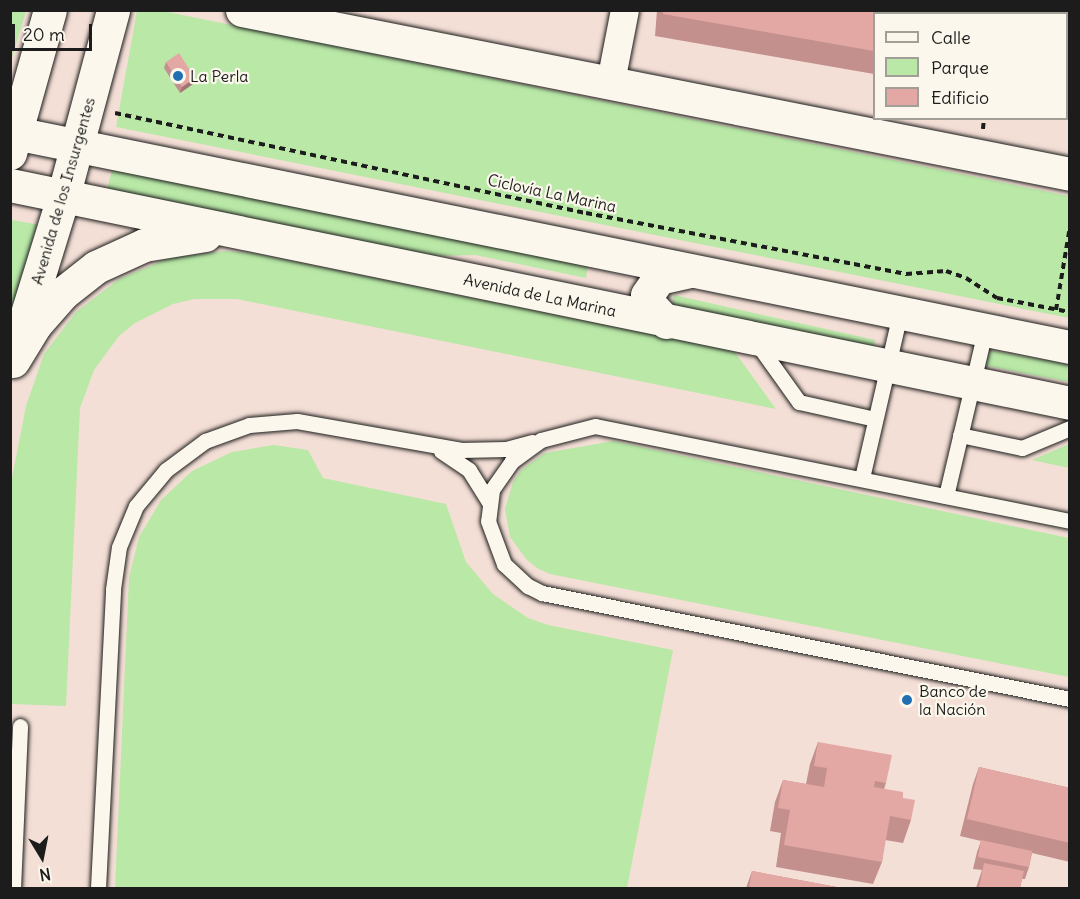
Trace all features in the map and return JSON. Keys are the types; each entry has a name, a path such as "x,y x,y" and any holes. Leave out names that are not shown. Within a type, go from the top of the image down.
{"main road":[{"path":"50,10 12,139 77,146 598,254 1060,345"},
{"name":"Avenida de los Insurgentes","path":"12,365 63,197 113,10"},
{"path":"257,12 332,20 611,82 1070,174"},
{"name":"Avenida de La Marina","path":"10,185 1070,404"},
{"path":"12,365 35,325 63,293 96,267 144,245 196,234 250,236"},
{"path":"443,275 482,272 595,290 604,285 606,274 598,254"},
{"path":"666,322 650,305 647,295 659,278 690,271"}],"street":[{"path":"611,82 626,10"}],"lane":[{"path":"862,478 886,366 900,314"},
{"path":"946,496 985,331"},
{"path":"754,340 799,402 875,418"},
{"path":"98,888 113,589 119,547 136,506 166,470 205,441 249,425 297,421 428,445 484,451 541,440 576,428 614,428 1070,521"},
{"path":"960,435 1022,448 1070,428"},
{"path":"541,440 512,461 492,490 488,520 496,551 515,576 542,593 1070,699"},
{"path":"428,445 469,470 489,502"},
{"path":"13,888 20,726"}],"path":[{"name":"Ciclovía La Marina","path":"89,100 142,121 622,220 906,274 946,271 966,278 997,298 1070,312"},
{"path":"1060,345 1056,310 1070,226"}],"green space":[{"path":"10,11 26,11 11,61"},
{"path":"137,11 163,11 1069,196 1069,318 116,127"},
{"path":"113,166 588,264 586,278 475,255 424,256 106,194"},
{"path":"12,220 40,225 11,325 10,223"},
{"path":"224,251 252,253 734,351 776,409 237,299 194,299 173,304 135,323 119,336 94,370 80,408 66,706 11,704 11,483 26,406 44,354 76,312 119,279 169,258"},
{"path":"674,295 875,340 872,354 671,311"},
{"path":"988,350 1069,364 1069,382 987,366 983,362"},
{"path":"613,441 1069,538 1069,677 550,574 537,568 526,559 510,537 505,509 513,482 521,470 545,453"},
{"path":"1069,444 1069,468 1032,460"},
{"path":"274,445 308,450 323,478 446,504 466,562 493,594 528,618 548,625 673,650 627,888 115,888 129,578 139,537 161,500 192,471 232,452"}],"building":[{"path":"663,10 979,10 978,12 873,12 873,51 663,14"},
{"path":"1068,26 1070,26 1070,94 1068,94"},
{"name":"La Perla","path":"179,53 195,78 182,87 166,62"},
{"path":"818,742 892,755 886,783 875,781 874,787 903,792 903,798 915,800 911,820 890,816 882,862 784,845 790,810 778,808 783,780 824,787 827,768 814,766"},
{"path":"979,767 1070,788 1070,843 967,819"},
{"path":"981,840 1032,851 1029,867 978,857"},
{"path":"984,863 1024,871 1020,888 979,888"},
{"path":"752,871 842,888 749,888"}],"place":[{"name":"La Perla","path":"178,76"},
{"name":"Banco de la Nación","path":"907,700"}]}
